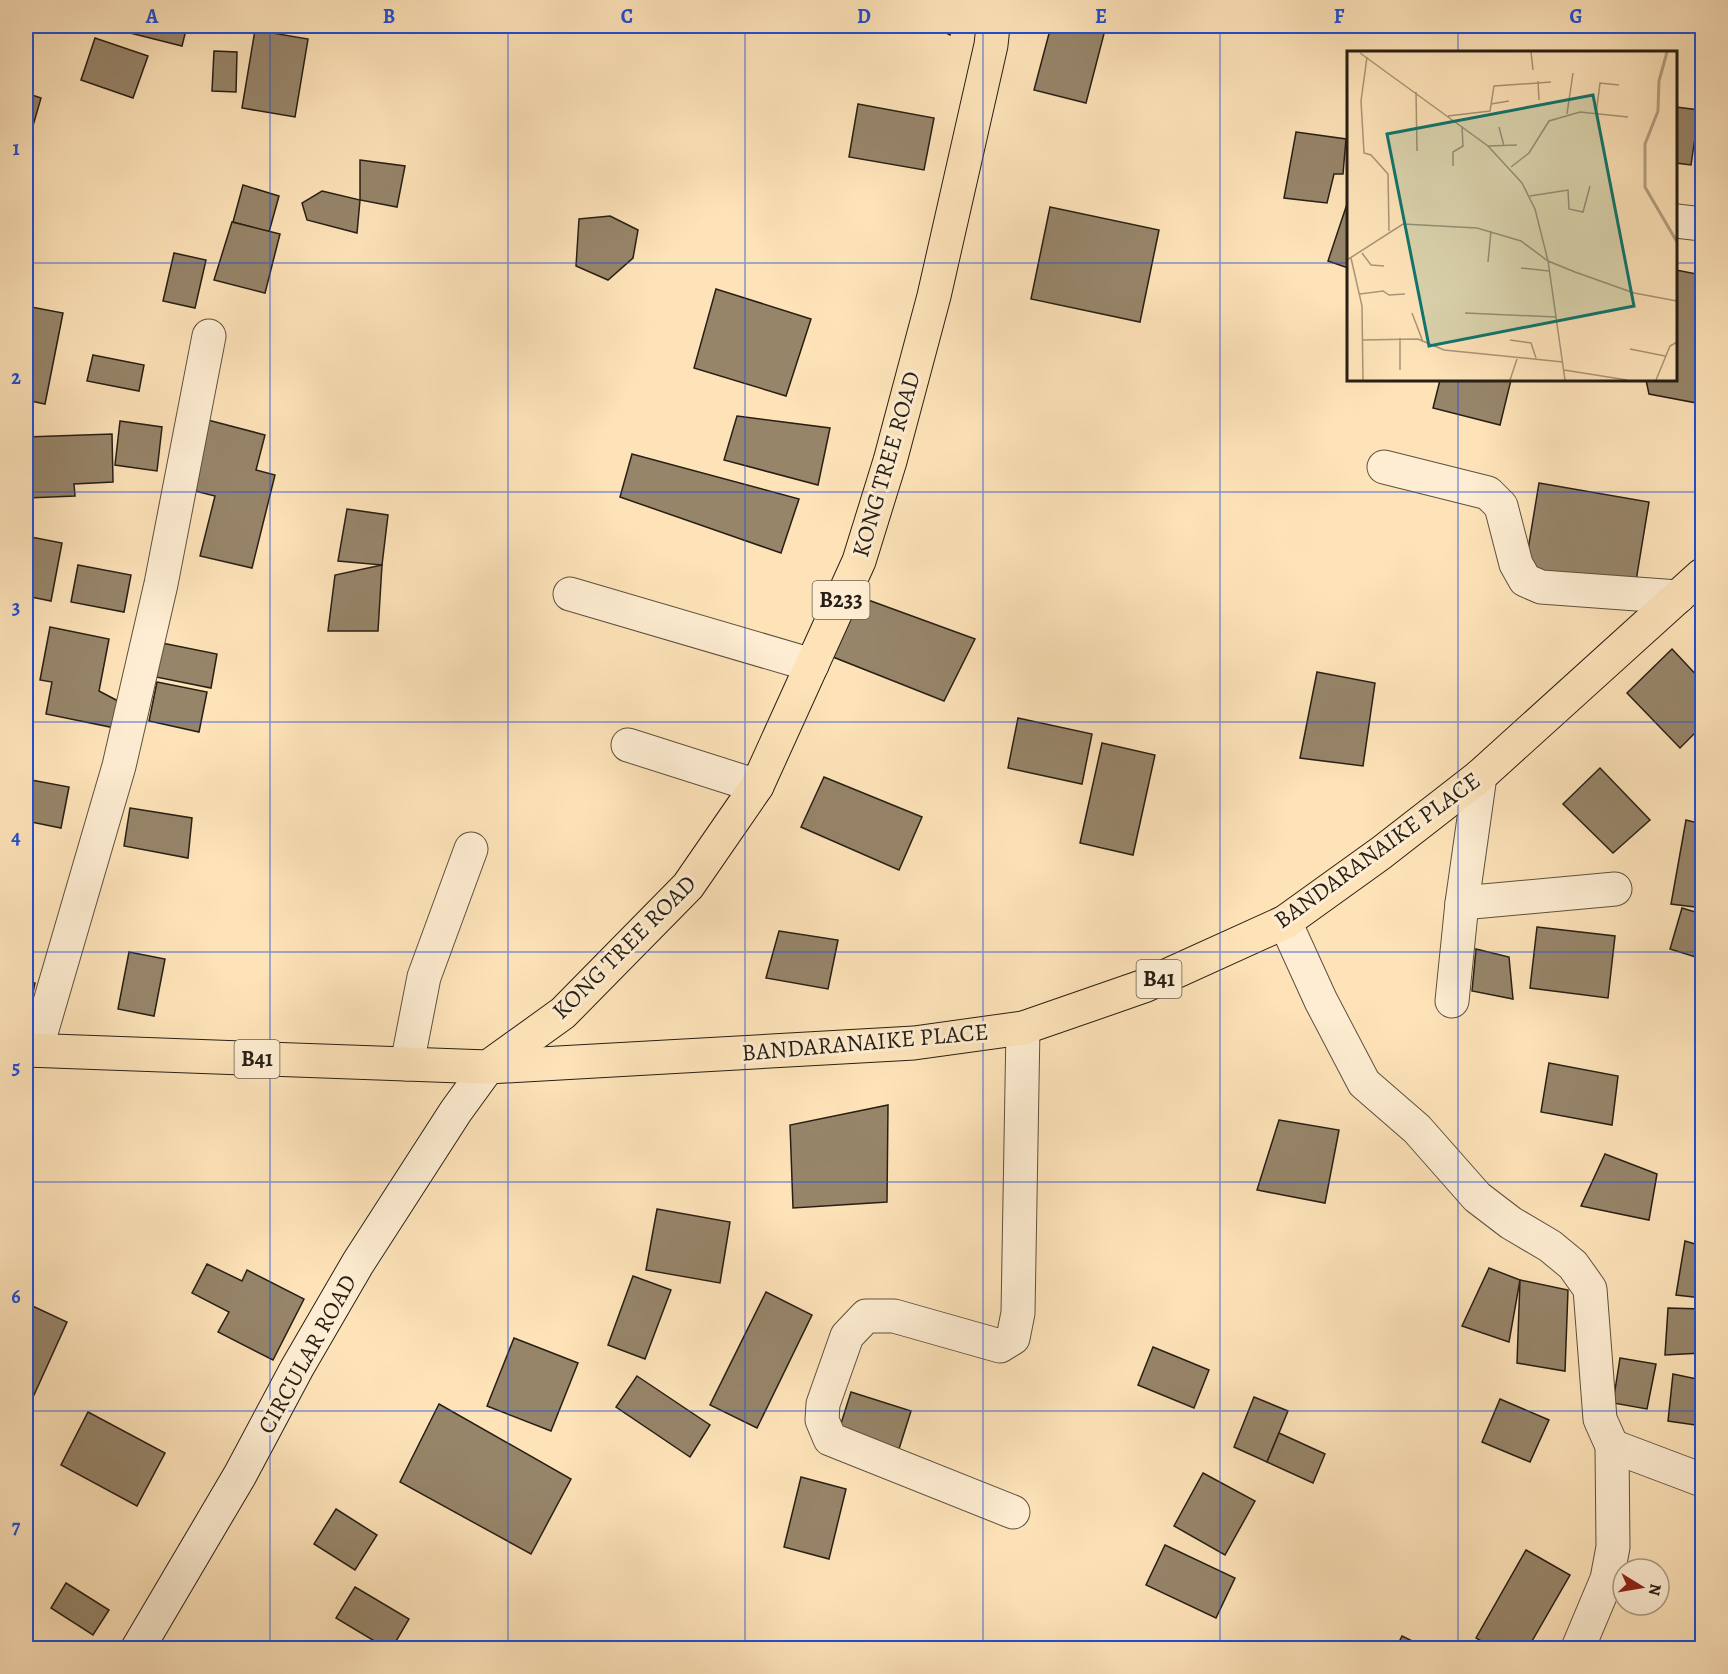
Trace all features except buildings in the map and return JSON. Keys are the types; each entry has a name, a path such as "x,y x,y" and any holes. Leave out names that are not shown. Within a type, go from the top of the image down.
{"main road":[{"name":"KONG TREE ROAD","path":"488,1067 563,1013 688,886 757,786 859,561 890,461 933,296 991,45 993,26"},
{"name":"BANDARANAIKE PLACE","path":"31,1050 488,1067 914,1043 1023,1028 1144,986 1285,922 1381,854 1480,776 1702,575"}],"street":[{"path":"1677,221 1702,224"},
{"path":"31,1050 122,754 158,595 209,336"},
{"path":"1384,467 1488,493 1501,506 1516,564 1525,580 1541,587 1678,597"},
{"path":"570,594 812,665"},
{"path":"628,745 757,786"},
{"path":"1452,1001 1462,903 1480,776"},
{"path":"407,1064 424,977 471,849"},
{"path":"1462,903 1615,889"},
{"path":"1285,922 1321,1001 1364,1083 1417,1129 1477,1197 1511,1223 1550,1246 1573,1265 1590,1289 1600,1419 1612,1446 1613,1547 1607,1579 1578,1648"},
{"path":"1013,1512 830,1439 822,1420 823,1404 847,1336 866,1316 894,1316 1000,1346 1013,1338 1018,1313 1023,1028"},
{"name":"CIRCULAR ROAD","path":"138,1648 240,1475 297,1368 358,1263 456,1111 488,1067"},
{"path":"1612,1446 1702,1480"}]}
